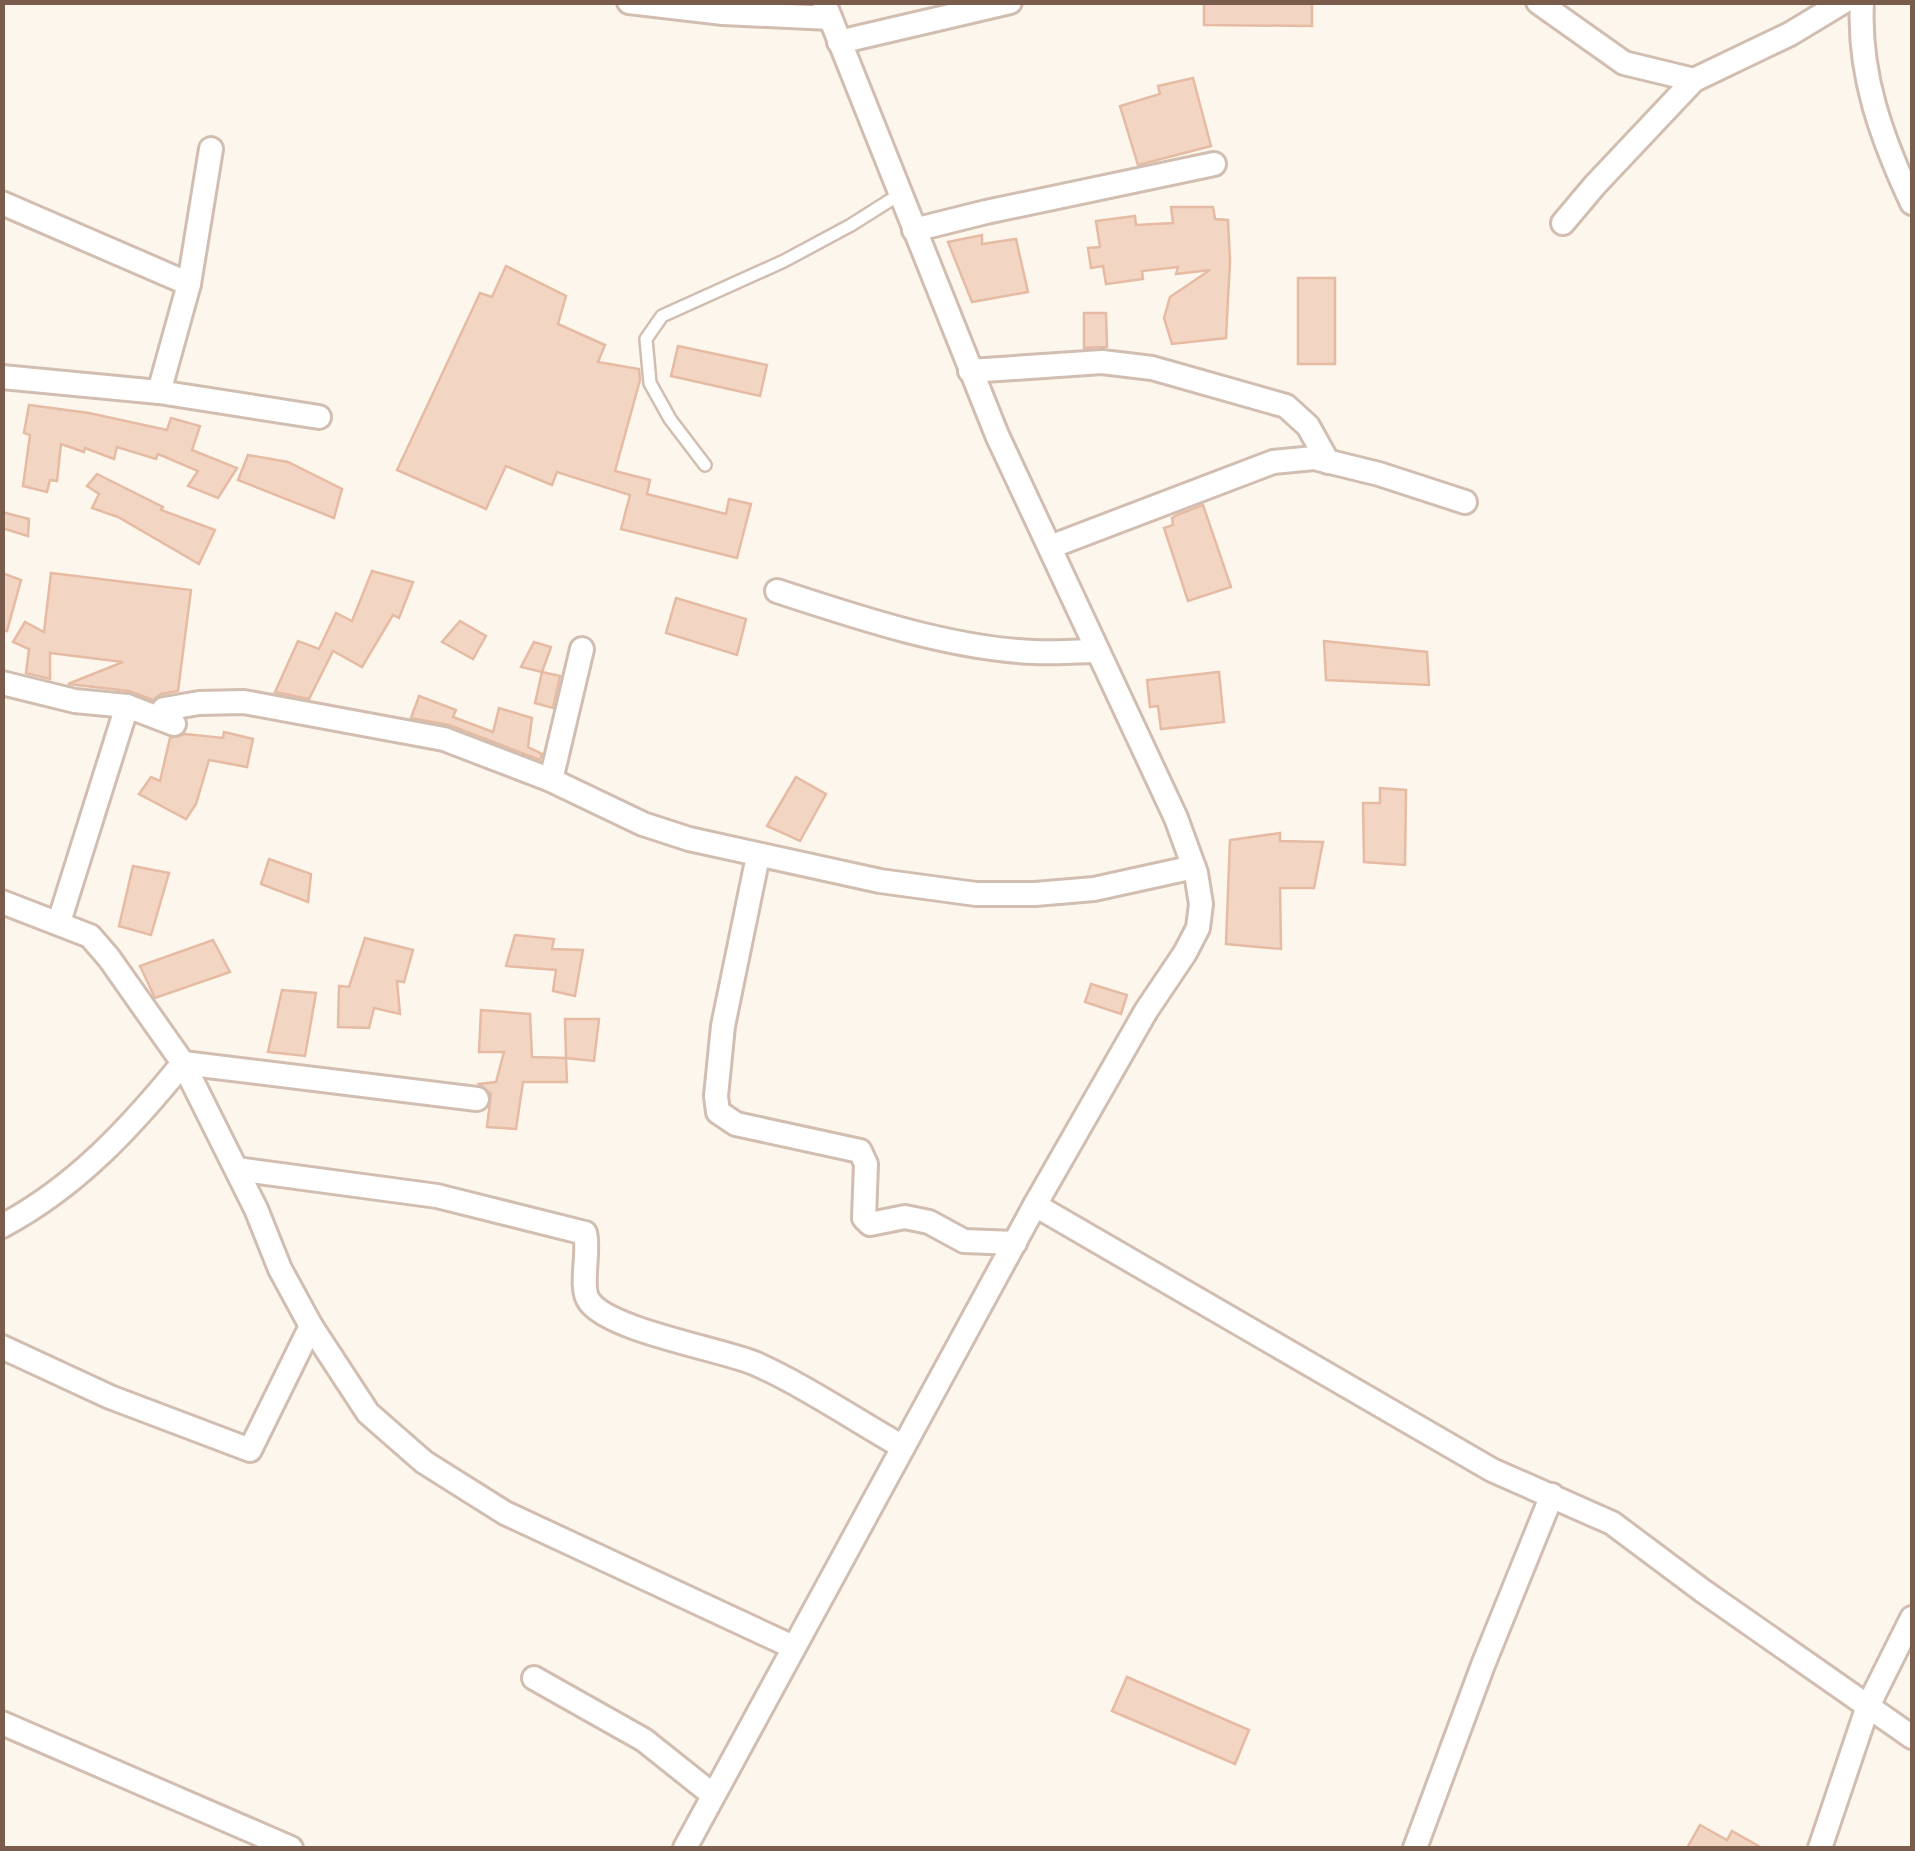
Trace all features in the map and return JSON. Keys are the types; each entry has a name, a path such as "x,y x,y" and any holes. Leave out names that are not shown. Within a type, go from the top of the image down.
{"street":[{"path":"630,2 723,14 827,10 970,370 1176,818 1194,867 1201,904 1198,928 1185,953 1146,1011 1036,1205 684,1848"},
{"path":"840,42 1010,2"},
{"path":"1538,2 1624,63 1694,80"},
{"path":"1563,223 1594,184 1694,80 1790,34 1843,2"},
{"path":"1862,2 1869,88 1912,203"},
{"path":"158,392 189,284 211,148"},
{"path":"914,230 1214,164"},
{"path":"2,203 189,284"},
{"path":"970,370 1102,362 1152,368 1286,406 1308,426 1328,462"},
{"path":"2,377 158,392 320,417"},
{"path":"1050,547 1274,462 1314,458 1465,502"},
{"path":"777,590 882,623 985,645 1032,652 1097,650"},
{"path":"550,780 582,649"},
{"path":"2,683 75,701 127,706 174,724 164,709 244,702 444,739 688,840 880,881 976,894 1094,888 1194,867"},
{"path":"59,922 127,706"},
{"path":"758,856 723,1026 718,1112 736,1124 860,1151 866,1164 864,1218 870,1224 905,1217 929,1222 964,1241 1015,1243"},
{"path":"2,902 90,936 148,1010 183,1064 311,1326 368,1413 397,1441 505,1512 793,1647"},
{"path":"183,1064 477,1100"},
{"path":"2,1226 52,1197 95,1160 144,1111 183,1064"},
{"path":"237,1170 437,1196 585,1233 585,1291 588,1301 600,1312 640,1329 754,1363 903,1446"},
{"path":"1036,1205 1492,1470 1612,1523 1912,1737"},
{"path":"2,1348 110,1396 250,1450 311,1326"},
{"path":"1415,1848 1552,1495"},
{"path":"1820,1848 1868,1706 1912,1618"},
{"path":"534,1678 644,1740 713,1795"},
{"path":"2,1723 291,1848"}],"lane":[{"path":"704,465 670,419 650,383 646,339 662,316 784,262 852,226 900,194"}],"building":[{"path":"1204,2 1312,2 1312,26 1204,25"},
{"path":"1193,78 1211,146 1138,165 1120,106 1160,94 1158,86"},
{"path":"1171,207 1213,207 1215,219 1228,220 1226,338 1172,344 1164,318 1170,297 1210,270 1176,274 1178,267 1142,271 1143,279 1106,284 1103,266 1091,268 1088,248 1100,247 1096,221 1135,216 1136,225 1173,223"},
{"path":"982,235 982,244 1016,239 1028,292 972,302 948,242"},
{"path":"506,266 566,296 558,324 605,345 598,362 639,369 640,380 615,471 650,480 647,494 726,514 729,499 751,504 737,558 621,529 630,495 557,472 552,485 506,466 486,509 397,470 480,293 492,297"},
{"path":"1298,278 1335,278 1335,364 1298,364"},
{"path":"1084,313 1106,313 1107,347 1084,348"},
{"path":"678,346 767,365 760,396 671,376"},
{"path":"29,405 167,430 171,418 200,426 192,450 237,468 218,498 188,486 198,471 158,454 156,459 117,447 114,459 61,444 57,481 50,480 47,492 23,486 30,435 24,433"},
{"path":"248,455 288,462 342,489 334,518 238,480"},
{"path":"97,474 163,507 161,510 215,530 199,564 118,517 92,508 99,494 87,486"},
{"path":"1203,505 1231,587 1188,601 1164,528 1173,525 1172,518 1177,515"},
{"path":"2,512 29,519 28,536 2,528"},
{"path":"372,571 413,582 399,618 393,615 362,667 333,651 309,699 275,692 298,641 319,649 336,613 352,621"},
{"path":"2,573 21,580 7,631 2,630"},
{"path":"51,573 191,590 178,691 153,700 129,691 68,684 123,662 50,653 50,679 26,673 29,649 13,642 25,622 44,632"},
{"path":"676,598 746,619 737,655 666,633"},
{"path":"460,621 486,636 473,659 442,642"},
{"path":"1324,641 1427,652 1429,685 1326,680"},
{"path":"534,642 551,647 542,672 521,667"},
{"path":"542,672 560,676 553,708 535,703"},
{"path":"1219,672 1224,722 1161,729 1158,706 1150,707 1147,680"},
{"path":"419,696 456,710 453,717 493,732 499,708 532,718 528,747 542,754 540,760 449,725 411,718"},
{"path":"224,732 253,739 247,767 209,760 196,804 186,819 139,794 151,777 160,781 170,738 185,734 223,738"},
{"path":"796,777 826,794 800,841 767,826"},
{"path":"1380,788 1406,790 1405,865 1364,862 1363,803 1380,803"},
{"path":"1280,833 1280,841 1323,842 1314,888 1280,888 1281,949 1226,944 1230,840"},
{"path":"269,859 311,874 308,902 261,884"},
{"path":"133,866 169,873 151,935 119,926"},
{"path":"515,935 554,939 552,949 583,950 575,996 553,991 556,970 506,966"},
{"path":"365,938 413,950 404,982 397,981 400,1014 374,1008 369,1028 338,1027 339,986 349,987"},
{"path":"213,940 230,972 155,998 140,966"},
{"path":"1091,984 1127,995 1121,1014 1085,1002"},
{"path":"282,990 316,993 305,1056 268,1052"},
{"path":"481,1010 530,1014 532,1057 566,1058 567,1082 523,1082 516,1129 487,1127 491,1094 479,1084 496,1082 504,1052 479,1052"},
{"path":"565,1019 599,1019 594,1061 566,1058"},
{"path":"1127,1677 1249,1730 1235,1764 1112,1711"},
{"path":"1700,1825 1727,1840 1732,1831 1762,1848 1687,1848"}]}
